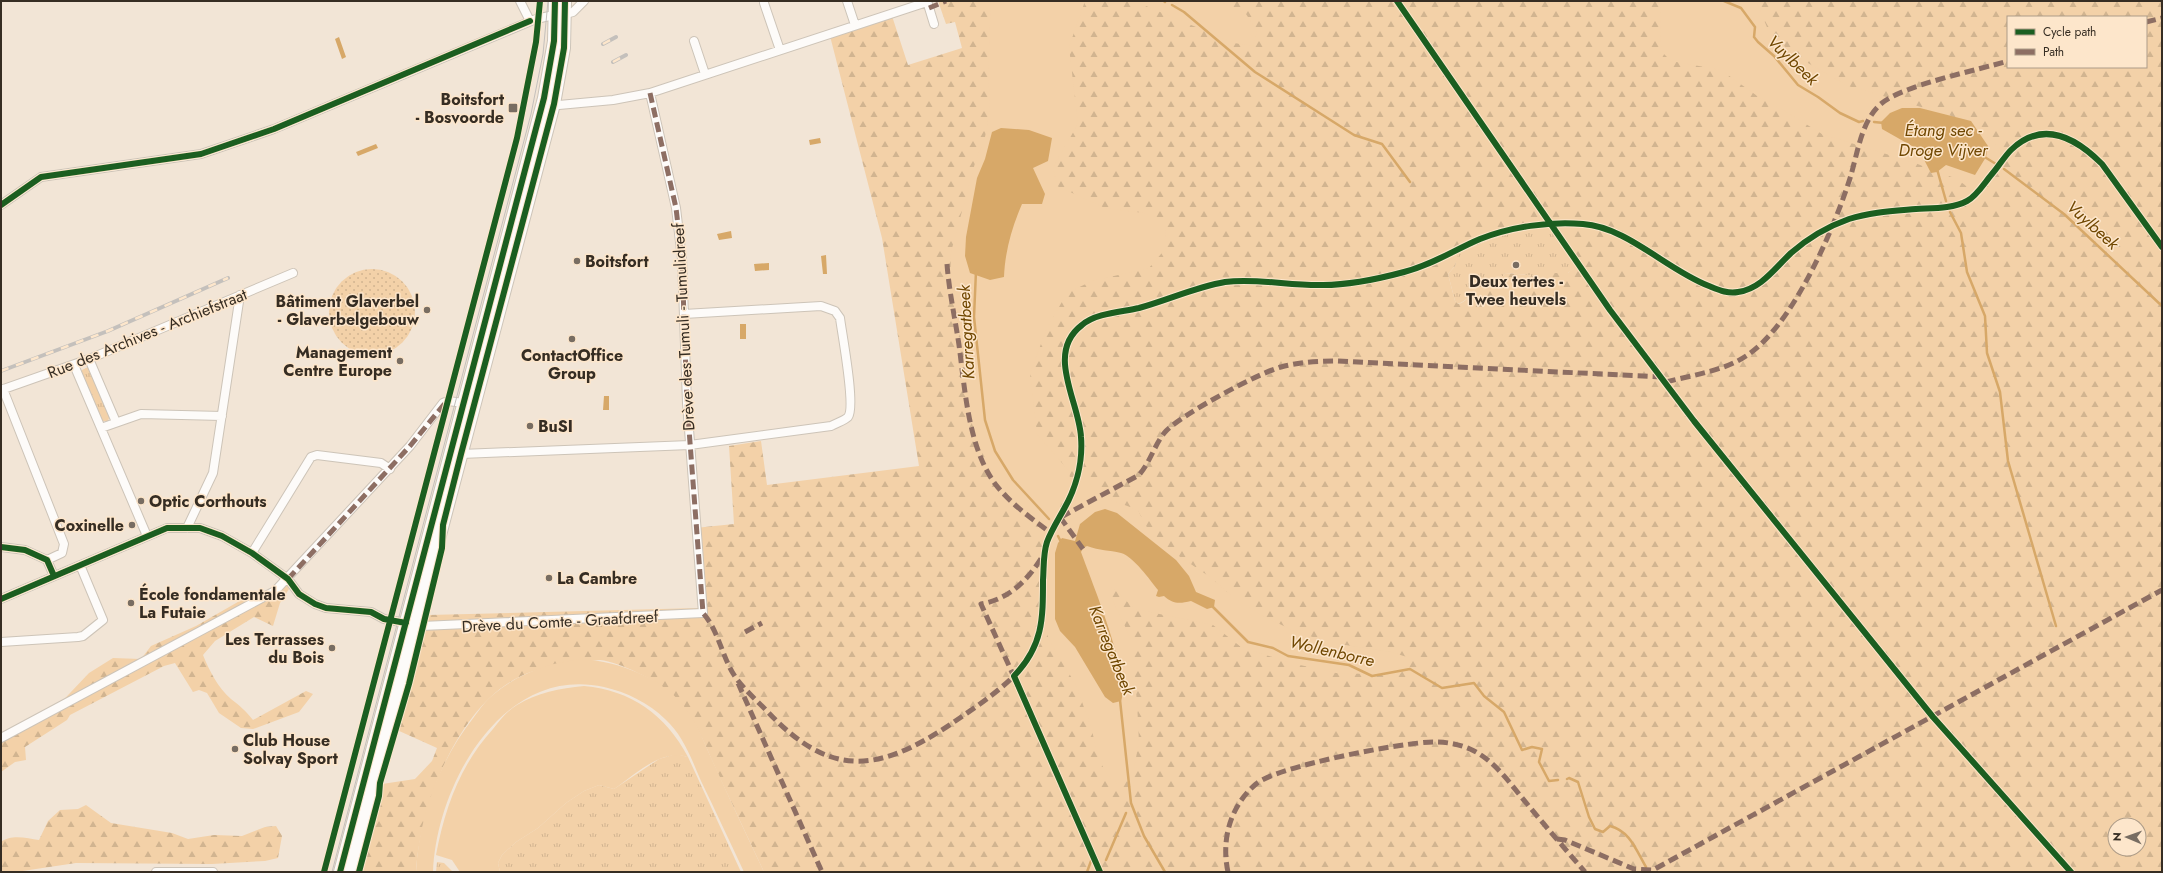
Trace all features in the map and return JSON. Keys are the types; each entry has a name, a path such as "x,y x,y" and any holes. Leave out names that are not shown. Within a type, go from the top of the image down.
{"main road":[{"path":"340,872 460,454 554,104 564,54 560,15 555,1"},
{"path":"351,872 464,403 544,98 553,46 560,15 565,1"}],"street":[{"path":"520,1 530,21"},
{"path":"1,205 41,177 201,154 274,129 530,21 574,12 584,1"},
{"path":"847,1 855,25"},
{"path":"554,104 559,105 613,100 650,93 927,1 934,24"},
{"path":"764,3 780,50"},
{"path":"694,40 706,74"},
{"name":"Drève des Tumuli - Tumulidreef","path":"650,93 676,208 682,259 690,445 703,613"},
{"name":"Rue des Archives - Archiefstraat","path":"2,389 74,365 293,273"},
{"path":"187,528 213,473 240,296"},
{"path":"460,454 690,445 831,426 848,416 851,404 840,318 835,311 821,306 684,314"},
{"path":"89,359 116,422"},
{"path":"74,365 147,536"},
{"path":"2,389 64,544 62,553 47,560"},
{"path":"1,738 275,591 288,579 390,469 444,403 448,401 464,403"},
{"path":"101,428 141,414 222,416"},
{"path":"252,553 311,457 317,455 381,463 390,469"},
{"name":"Drève du Comte - Graafdreef","path":"1,598 167,528 200,528 222,536 252,553 288,579 299,594 315,604 326,608 371,612 384,619 411,624 433,626 703,613"},
{"path":"1,547 25,550 47,560 54,576"},
{"path":"1,642 83,636 103,620 80,565"},
{"path":"156,872 213,872"}],"green space":[{"path":"938,1 2162,1 2162,872 764,872 699,732 686,711 670,693 656,683 637,672 608,661 600,660 534,671 508,683 486,702 466,726 450,754 436,784 419,844 416,872 357,872 382,784 415,779 432,761 437,748 397,730 428,615 699,608 695,528 734,524 729,446 761,441 767,485 919,466 882,238 830,36 892,16 908,65 962,48 955,22 946,24","holes":["1548,227 1577,265 1568,273 1552,273 1538,278 1528,275 1505,273 1503,276 1485,281 1467,299 1458,304 1455,301 1448,274 1455,266 1458,254 1502,236 1525,230"]},
{"path":"991,1 1085,1 1069,47 1078,124 1053,167 1057,186 1105,208 1144,213 1164,219 1167,247 1149,268 1092,281 1067,293 1047,328 1030,373 1037,434 1069,471 1071,485 1049,529 1020,506 1000,486 983,454 971,421 964,367 964,354 950,286 951,252 975,163 985,137 990,109 988,69"},
{"path":"1134,1 1218,1 1246,14 1257,31 1253,46 1234,43"},
{"path":"1658,1 1756,1 1769,32 1794,55 1848,86 1949,115 1977,128 2006,154 1974,192 1957,179 1915,163 1822,134 1772,103 1760,98 1721,70 1671,61 1664,54 1660,44 1661,5"},
{"name":"Deux tertes - Twee heuvels","path":"1549,227 1577,266 1568,273 1556,273 1538,278 1528,275 1505,273 1503,276 1485,281 1479,285 1467,299 1457,304 1448,274 1455,266 1457,254 1502,236 1525,230"},
{"path":"372,269 380,270 396,276 408,288 414,304 414,320 408,336 396,348 380,354 372,355 364,354 348,348 336,336 330,320 329,312 330,304 336,288 348,276 364,270"},
{"path":"88,367 110,415 108,421 101,421 81,372"},
{"path":"1082,478 1106,498 1138,510 1145,525 1170,550 1210,577 1235,599 1259,614 1298,633 1339,644 1391,652 1407,657 1409,664 1399,675 1336,673 1291,663 1241,647 1213,625 1135,609 1112,587 1110,595 1131,639 1139,742 1134,768 1127,781 1119,785 1107,775 1099,759 1091,727 1076,685 1049,640 1046,630 1046,572 1050,541"},
{"path":"287,585 289,589 280,603 273,626 254,617 215,641 203,655 211,673 222,690 253,720 306,691 313,694 299,712 253,729 241,728 219,713 207,693 199,690 193,692 175,663 164,666 70,715 67,720 25,747 26,760 15,762 1,772 1,740 51,713 89,673 113,658 141,659 151,646 196,626 250,595"},
{"path":"583,659 624,667 638,673 663,686 683,705 700,734 764,872 744,872 682,740 677,732 659,713 637,699 621,692 604,687 567,685 535,694 506,713 481,739 462,770 447,804 437,838 433,872 416,872 421,830 433,790 451,752 481,708 491,696 525,674 547,666"},
{"path":"584,686 601,688 617,693 632,699 645,707 658,717 669,729 688,757 678,755 658,759 614,789 599,785 584,791 566,803 538,828 516,842 502,855 498,863 500,872 460,872 452,860 436,855 449,804 463,772 481,743 501,719 513,707 533,697 566,688"},
{"path":"676,754 688,757 741,872 500,872 498,863 502,855 516,842 538,828 566,803 584,791 599,785 614,789 659,759"},
{"path":"86,805 111,823 172,833 188,839 214,835 242,836 265,827 276,826 282,836 278,858 265,861 212,864 76,863 16,872 1,872 1,842 14,837 39,840 48,821 60,810 78,809"},
{"path":"437,862 444,863 453,872 436,872"}],"water":[{"path":"339,37 346,57 342,59 335,39"},
{"name":"Étang sec - Droge Vijver","path":"1902,108 1920,108 1971,121 1988,146 1986,157 1975,175 1946,165 1937,172 1931,173 1919,150 1882,129 1881,122 1890,113"},
{"path":"1001,128 1029,130 1052,138 1048,161 1033,168 1045,194 1042,204 1022,204 1010,239 1004,277 990,280 970,273 965,256 966,237 977,178 985,159 992,132"},
{"path":"820,138 821,143 810,145 809,140"},
{"path":"376,144 378,148 358,156 356,152"},
{"path":"731,231 732,238 719,240 717,234"},
{"path":"826,255 827,274 823,274 821,256"},
{"path":"769,263 769,270 755,271 754,264"},
{"path":"740,324 746,324 746,339 740,339"},
{"path":"604,396 609,396 609,410 603,410"},
{"path":"1105,509 1117,513 1176,560 1189,576 1196,592 1215,600 1214,607 1207,609 1191,601 1176,603 1170,601 1164,596 1156,596 1158,590 1141,569 1126,555 1087,546 1083,548 1081,552 1101,605 1120,671 1123,689 1121,701 1113,703 1105,697 1075,647 1060,631 1055,619 1055,553 1058,543 1062,538 1075,541 1080,524 1095,512"}],"waterway":[{"name":"Vuylbeek","path":"1724,1 1741,8 1755,27 1754,37 1774,56 1798,85 1840,113 1859,122 1863,121"},
{"path":"1172,5 1184,12 1255,72 1354,135 1382,144 1410,182"},
{"name":"Vuylbeek","path":"1874,122 1884,123"},
{"name":"Vuylbeek","path":"1983,156 1996,164"},
{"path":"1937,169 1946,201"},
{"name":"Vuylbeek","path":"2004,169 2064,214 2162,306"},
{"path":"1950,212 1961,233 1967,272 1985,316 1987,353 2000,392 2008,461 2056,626"},
{"name":"Karregatbeek","path":"976,271 974,317 985,420 995,451 1013,480 1049,519"},
{"name":"Karregatbeek","path":"1058,536 1060,540 1063,541"},
{"name":"Wollenborre","path":"1211,605 1248,642 1273,648 1288,656 1349,665 1372,676 1410,669 1442,688 1474,683 1484,696 1504,712 1522,750 1532,747 1542,749 1539,762 1549,781 1558,780"},
{"name":"Karregatbeek","path":"1120,700 1131,803 1144,836 1165,872"},
{"name":"Wollenborre","path":"1567,779 1569,778 1578,782 1589,817 1595,829 1603,832 1610,826 1623,832 1632,842 1646,867"},
{"path":"1106,860 1126,813"},
{"path":"1087,872 1091,861"}],"tram line":[{"path":"332,872 531,114 543,54 548,1"}],"railway":[{"path":"603,44 616,37"},
{"path":"613,62 626,55"},
{"path":"1,371 108,331 228,278"}],"marked path":[{"path":"929,8 946,1"},
{"path":"2147,22 2162,18"},
{"path":"1666,382 1708,372 1737,361 1746,356 1763,342 1780,322 1796,299 1823,247 1844,196 1865,126 1875,110 1882,103 1892,96 1924,84 2007,61"},
{"path":"650,93 676,208 682,259 687,403 703,613 713,628 727,662 736,678 742,686 788,732 811,747 832,757 854,761 876,759 899,752 924,741 976,707 1001,688 1016,674"},
{"path":"947,264 969,418 979,454 996,485 1008,499 1051,533"},
{"path":"1061,517 1139,475 1147,464 1162,436 1174,424 1187,415 1255,377 1288,365 1309,362 1338,361 1661,377"},
{"path":"288,579 410,446 446,402"},
{"path":"1060,517 1083,549"},
{"path":"1015,679 981,604 1000,598 1016,588 1030,574 1042,557"},
{"path":"1557,839 1565,840 1634,869 1653,870 2162,590"},
{"path":"745,632 762,623"},
{"path":"738,683 822,872"},
{"path":"1228,872 1226,848 1230,824 1240,803 1256,784 1268,777 1288,770 1342,756 1396,746 1434,742 1448,743 1470,749 1495,766 1585,872"}],"cycle path":[{"path":"324,872 517,138 536,42 540,1"},
{"path":"340,872 544,98 554,41 555,1"},
{"path":"359,872 379,796 380,783 409,684 442,548 443,525 461,454 554,104 564,48 565,1"},
{"path":"1397,1 1610,310 1694,421 1933,717 2071,872"},
{"path":"1,205 41,177 201,154 274,129 530,21"},
{"path":"1100,872 1014,676 1024,665 1036,643 1043,607 1044,561 1047,542 1072,492 1080,465 1081,437 1079,423 1067,378 1065,363 1066,349 1071,336 1088,321 1102,315 1139,308 1203,287 1225,282 1262,281 1323,285 1353,283 1374,279 1414,269 1443,257 1470,243 1504,231 1557,223 1583,224 1599,227 1615,233 1647,250 1693,279 1724,291 1738,292 1754,287 1804,243 1818,233 1841,222 1874,213 1948,207 1961,204 1971,199 2011,150 2023,141 2035,135 2047,134 2070,140 2081,146 2102,164 2162,247"},
{"path":"1,599 167,528 200,528 222,536 252,553 288,579 299,594 315,604 326,608 371,612 384,619 406,623"},
{"path":"1,547 25,550 47,560 54,576"}],"place":[{"name":"Boitsfort - Bosvoorde","path":"513,108"},
{"name":"Boitsfort","path":"577,261"},
{"name":"Deux tertes - Twee heuvels","path":"1516,265"},
{"name":"Bâtiment Glaverbel - Glaverbelgebouw","path":"427,310"},
{"name":"ContactOffice Group","path":"572,339"},
{"name":"Management Centre Europe","path":"400,361"},
{"name":"BuSI","path":"530,426"},
{"name":"Optic Corthouts","path":"141,501"},
{"name":"Coxinelle","path":"132,525"},
{"name":"La Cambre","path":"549,578"},
{"name":"École fondamentale La Futaie","path":"131,603"},
{"name":"Les Terrasses du Bois","path":"332,648"},
{"name":"Club House Solvay Sport","path":"235,749"}]}
